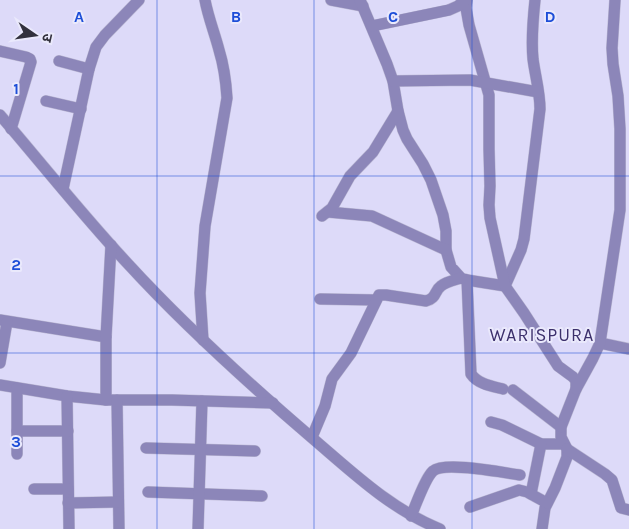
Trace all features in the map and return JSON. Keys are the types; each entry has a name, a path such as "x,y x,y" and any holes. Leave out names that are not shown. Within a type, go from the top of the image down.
{"street":[{"path":"63,189 92,57 100,40 139,0"},
{"path":"203,340 200,293 205,226 226,98 222,60 207,11 206,0"},
{"path":"332,0 362,3 388,64 403,130 431,180 444,215 446,250 451,267 464,279 471,374 474,379 481,382 508,389 561,427"},
{"path":"372,26 449,10 466,0"},
{"path":"466,0 469,25 490,101 490,218 505,286 558,366 576,381 576,389"},
{"path":"505,286 521,250 524,238 540,109 532,49 532,24 535,0"},
{"path":"542,529 547,503 567,457 566,447 561,437 561,427 576,389 600,343 620,210 620,129 612,48 615,0"},
{"path":"0,51 26,57 31,62 11,128"},
{"path":"59,61 89,69"},
{"path":"393,81 464,80 486,82 538,92"},
{"path":"618,96 629,129"},
{"path":"46,101 81,109"},
{"path":"398,111 373,152 350,176 336,203 325,214 372,216 446,250"},
{"path":"0,115 111,245 203,340 370,487 411,516 440,529"},
{"path":"111,245 106,337 112,400 119,529"},
{"path":"312,437 325,406 332,379 353,349 379,295 426,301 435,295 440,286 464,279 505,286"},
{"path":"320,299 376,300"},
{"path":"0,363 4,321 106,337"},
{"path":"600,343 627,351"},
{"path":"0,385 67,396 112,400 273,403"},
{"path":"17,388 17,454"},
{"path":"67,396 69,529"},
{"path":"198,529 202,401"},
{"path":"491,422 502,425 541,444 566,447 608,477 614,485 621,508 629,510"},
{"path":"17,431 68,431"},
{"path":"531,494 541,444"},
{"path":"146,448 255,451"},
{"path":"411,516 427,478 437,468 472,468 520,476"},
{"path":"34,489 68,490"},
{"path":"470,507 520,490 547,503"},
{"path":"148,492 262,496"},
{"path":"68,503 118,502"}],"district":[{"name":"WARISPURA","path":"542,335"}]}
